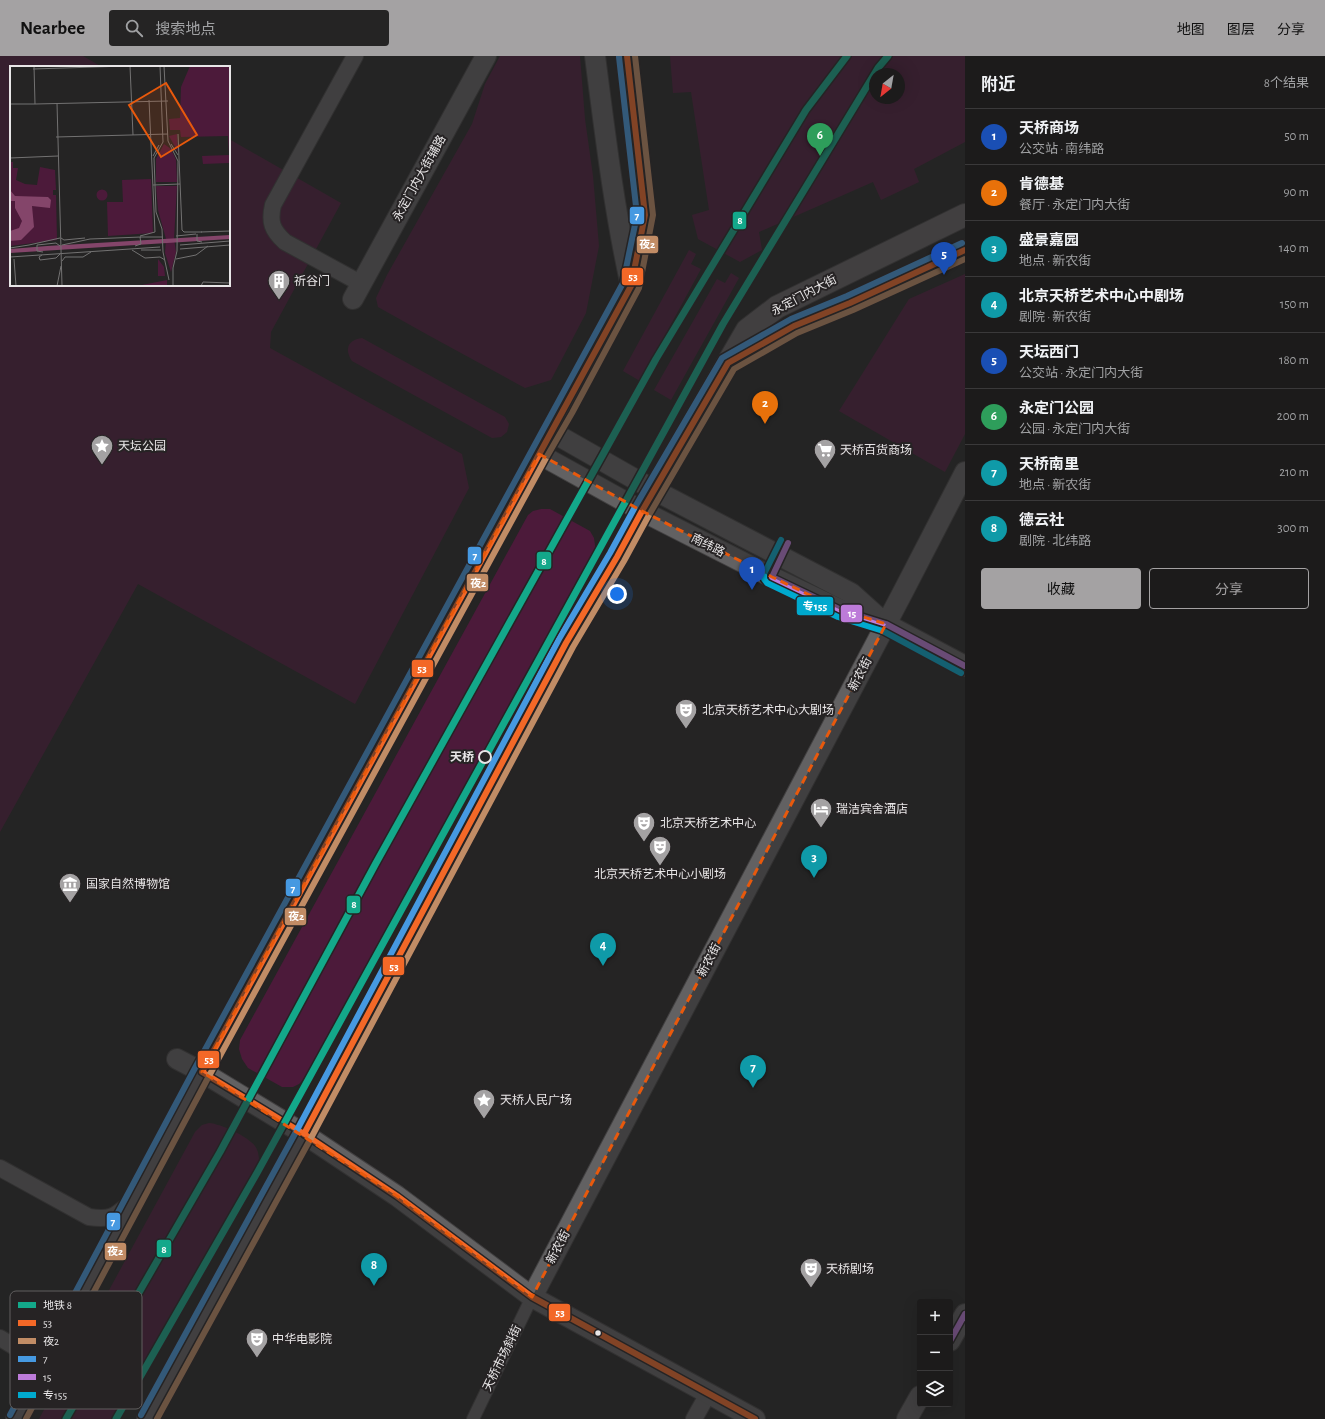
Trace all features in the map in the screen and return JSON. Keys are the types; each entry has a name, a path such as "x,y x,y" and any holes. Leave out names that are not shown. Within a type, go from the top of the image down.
{"main road":[{"path":"86,1291 202,1072 631,286 644,215 627,56"},
{"name":"永定门内大街","path":"148,1419 304,1134 562,650 747,330 777,307 965,215"},
{"path":"17,1419 22,1409"}],"street":[{"path":"356,56 273,205 271,220 272,227 276,234 285,242 358,292"},
{"name":"永定门内大街辅路","path":"358,292 486,56"},
{"path":"595,56 610,174 621,242 631,286"},
{"path":"728,363 794,326 839,308 965,250"},
{"name":"南纬路","path":"552,432 654,490 851,593 886,624"},
{"name":"南纬路","path":"539,454 642,511 841,610 886,624 965,666"},
{"path":"886,624 965,472"},
{"name":"新农街","path":"532,1297 886,624"},
{"path":"177,1059 202,1072 304,1134 397,1196 532,1297 755,1419"},
{"path":"0,1168 89,1217 104,1219 118,1214 135,1199"},
{"name":"天桥市场斜街","path":"473,1419 532,1297"},
{"path":"953,1336 965,1314"},
{"path":"0,1338 10,1344"},
{"path":"694,1419 708,1394"},
{"path":"907,1419 917,1401"}],"highlighted area":[{"path":"539,454 642,511 772,577 841,610 886,624 532,1297 397,1196 202,1072"}],"shaded area":[{"path":"0,56 83,56 100,66 10,66 10,286 230,286 230,140 341,203 271,332 270,348 462,454 469,488 355,704 138,584 0,832"},
{"path":"500,56 580,56 585,119 593,176 599,246 586,313 551,380 525,388 378,307 376,298 387,275 472,124 485,84"},
{"path":"670,56 965,56 965,142 914,169 919,182 881,200 873,182 759,232 762,250 740,262 698,239 692,215 709,210 691,92 673,93"},
{"path":"689,250 696,254 691,264 701,269 640,381 623,371"},
{"path":"731,273 739,278 671,400 654,390 717,279 725,283"},
{"path":"965,274 965,434 945,472 839,411 909,299"},
{"path":"362,338 505,417 509,424 507,432 501,437 492,438 352,361 348,353 349,346 353,341"},
{"path":"550,509 590,531 594,538 596,553 305,1078 293,1087 282,1087 248,1068 242,1059 239,1049 240,1040 528,515 533,511"},
{"path":"209,1123 214,1124 234,1131 246,1138 255,1146 259,1157 259,1165 142,1377 142,1291 109,1291 195,1132 202,1125"},
{"path":"44,1409 125,1409 119,1419 39,1419"}],"metro line":[{"name":"8","path":"140,1291 220,1152 376,863 656,359 806,110 847,56"},
{"name":"8","path":"142,1374 257,1173 723,324 878,68 888,56"},
{"name":"8","path":"66,1419 72,1409"},
{"name":"8","path":"116,1419 122,1409"}],"transit line":[{"name":"53","path":"627,56 645,215 631,286 202,1072 304,1134 397,1196 532,1297 755,1419"},
{"name":"夜2","path":"94,1291 209,1076 639,288 653,215 635,56"},
{"name":"7","path":"76,1291 195,1068 623,283 637,215 619,57"},
{"name":"7","path":"141,1415 297,1130 559,639 722,358 791,319 847,296 962,243"},
{"name":"53","path":"304,1134 566,643 728,363 794,326 850,303 965,250"},
{"name":"夜2","path":"157,1419 311,1138 573,647 734,369 797,333 853,310 965,259"},
{"name":"专155","path":"781,540 764,574 764,579 767,583 838,617 883,631 961,673"},
{"name":"15","path":"788,543 772,577 841,610 886,624 965,666"},
{"name":"15","path":"953,1336 965,1314"},
{"name":"7","path":"10,1415 13,1409"},
{"name":"夜2","path":"26,1419 31,1409"}],"place":[{"name":"永定门公园","path":"820,156"},
{"name":"天坛西门","path":"944,275"},
{"name":"祈谷门","path":"279,300"},
{"name":"肯德基","path":"765,424"},
{"name":"天坛公园","path":"102,466"},
{"name":"天桥百货商场","path":"825,470"},
{"name":"天桥商场","path":"752,590"},
{"name":"北京天桥艺术中心大剧场","path":"686,730"},
{"name":"天桥","path":"485,757"},
{"name":"瑞洁宾舍酒店","path":"821,828"},
{"name":"北京天桥艺术中心","path":"644,842"},
{"name":"北京天桥艺术中心小剧场","path":"660,866"},
{"name":"盛景嘉园","path":"814,878"},
{"name":"国家自然博物馆","path":"70,904"},
{"name":"北京天桥艺术中心中剧场","path":"603,966"},
{"name":"天桥南里","path":"753,1088"},
{"name":"天桥人民广场","path":"484,1120"},
{"name":"德云社","path":"374,1286"},
{"name":"天桥剧场","path":"811,1288"},
{"name":"中华电影院","path":"257,1358"}]}
